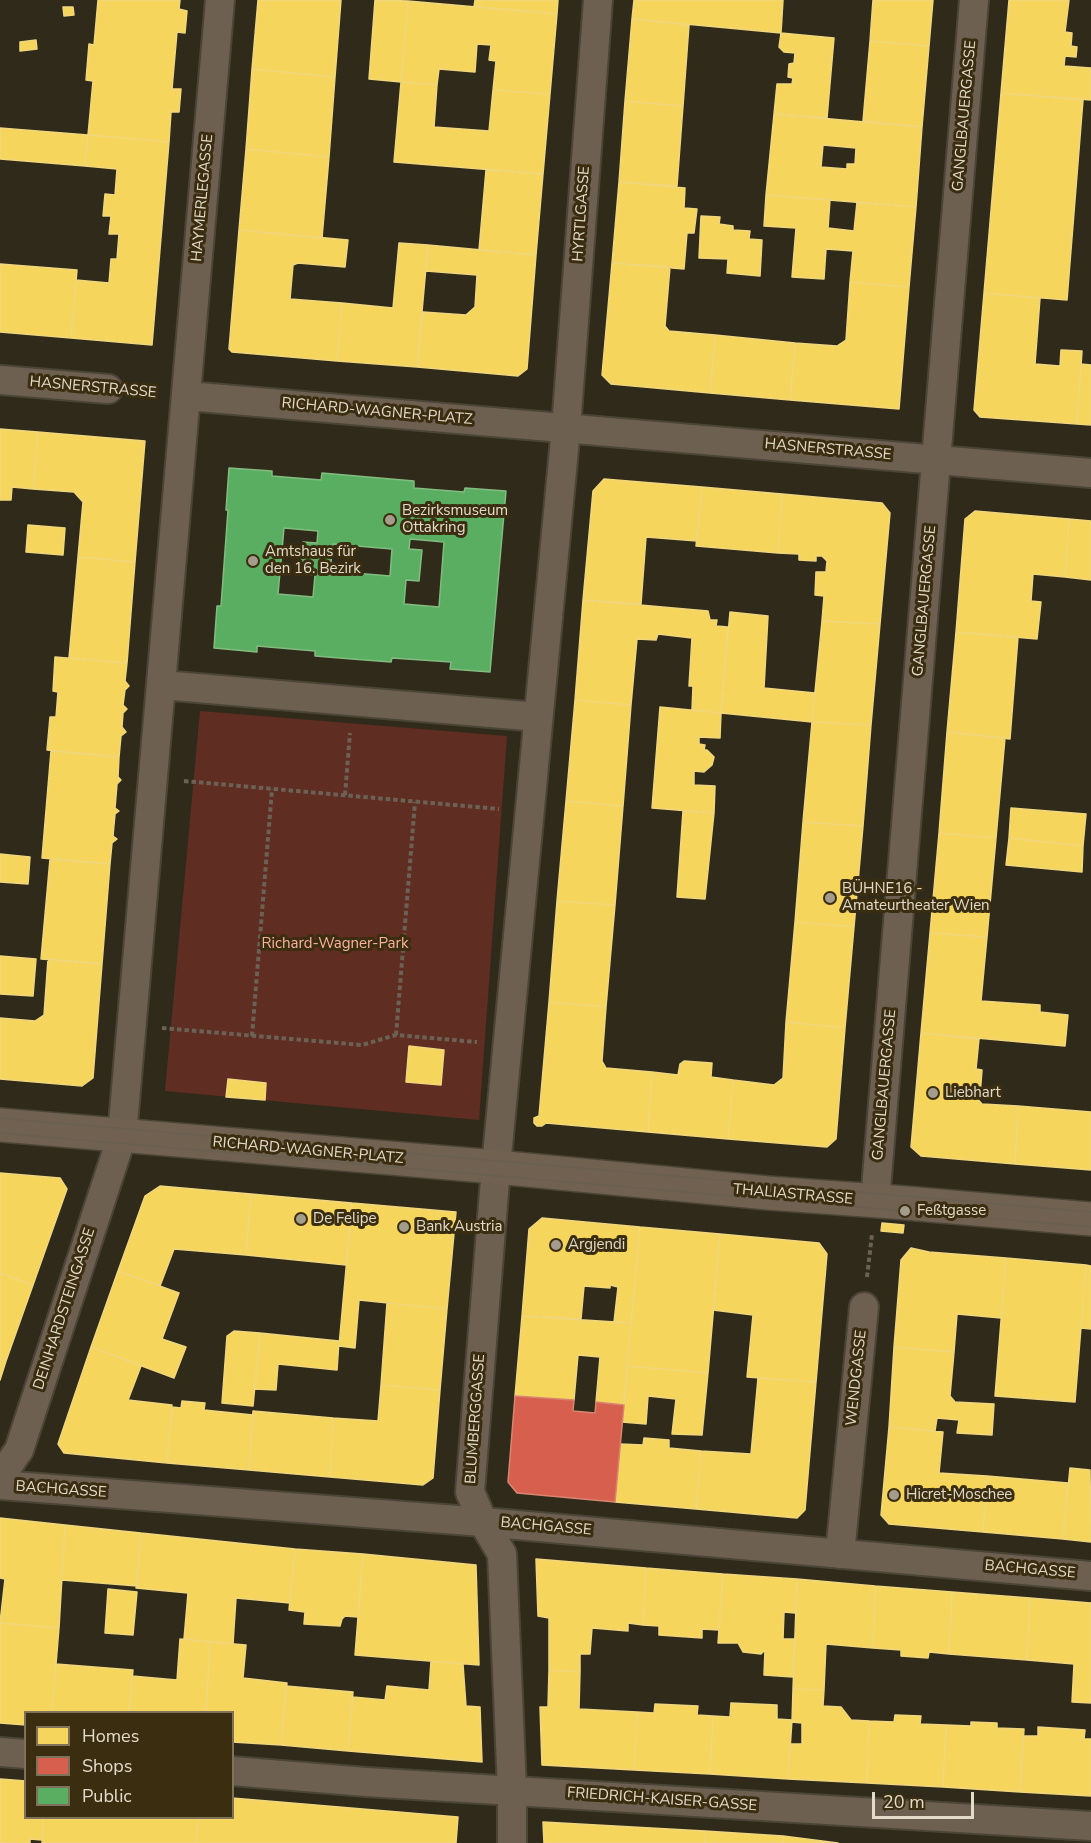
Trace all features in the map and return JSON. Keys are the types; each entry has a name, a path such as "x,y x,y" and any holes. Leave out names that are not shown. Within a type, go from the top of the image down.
{"main road":[{"path":"0,1125 122,1136"},
{"name":"RICHARD-WAGNER-PLATZ","path":"122,1136 496,1167"},
{"name":"THALIASTRASSE","path":"496,1167 768,1193 1091,1219"}],"street":[{"name":"HAYMERLEGASSE","path":"187,396 220,0"},
{"name":"HYRTLGASSE","path":"566,428 598,0"},
{"name":"GANGLBAUERGASSE","path":"875,1201 974,0"},
{"name":"HASNERSTRASSE","path":"0,380 108,389"},
{"name":"RICHARD-WAGNER-PLATZ","path":"187,396 566,428"},
{"path":"122,1136 187,396"},
{"path":"496,1167 566,428"},
{"name":"HASNERSTRASSE","path":"566,428 1091,473"},
{"path":"162,685 538,717"},
{"name":"DEINHARDSTEINGASSE","path":"0,1477 19,1450 122,1136"},
{"name":"BLUMBERGGASSE","path":"496,1167 470,1492 483,1522 502,1554 512,1790 512,1843"},
{"name":"WENDGASSE","path":"840,1554 864,1308"},
{"name":"BACHGASSE","path":"0,1485 483,1522 1091,1576"},
{"path":"0,1752 24,1754"},
{"name":"FRIEDRICH-KAISER-GASSE","path":"234,1771 366,1782 512,1790 1004,1832 1091,1826"}],"path":[{"name":"HASNERSTRASSE","path":"108,389 187,396"},
{"path":"345,795 353,701"},
{"path":"153,779 530,811"},
{"path":"252,1036 272,789"},
{"path":"396,1035 415,802"},
{"path":"132,1026 362,1045 396,1035 507,1045"},
{"path":"864,1308 875,1201"}],"green space":[{"name":"Richard-Wagner-Park","path":"200,711 507,736 479,1120 165,1091"}],"building: Homes":[{"path":"98,0 180,0 179,9 187,11 185,33 177,32 172,89 181,89 179,112 171,112 169,142 88,135 93,81 86,80 89,44 94,45"},
{"path":"258,0 341,0 335,77 252,69"},
{"path":"375,0 408,1 401,82 369,79"},
{"path":"475,0 558,0 557,14 474,7"},
{"path":"634,0 783,0 781,33 632,19"},
{"path":"873,0 933,0 929,46 870,41"},
{"path":"1009,0 1069,0 1065,32 1072,33 1071,46 1077,47 1076,57 1065,56 1064,66 1091,68 1091,100 1001,93"},
{"path":"408,1 557,14 550,94 493,90 496,61 489,60 491,45 477,44 475,72 439,69 437,85 401,82"},
{"path":"63,7 73,7 74,15 64,16"},
{"path":"632,19 689,25 683,106 625,101"},
{"path":"781,33 834,38 827,118 774,114 777,84 792,84 793,78 788,77 789,64 794,63 795,53 784,52 779,47"},
{"path":"36,40 37,49 20,51 20,42"},
{"path":"870,41 929,46 922,127 863,121"},
{"path":"252,69 335,77 329,157 246,149"},
{"path":"401,82 437,85 434,127 489,131 493,90 550,94 543,174 394,162"},
{"path":"1001,93 1083,100 1067,300 984,293"},
{"path":"625,101 683,106 677,186 619,182"},
{"path":"774,114 922,127 916,207 766,195","holes":["823,145 856,148 855,164 847,164 847,169 821,167"]},
{"path":"0,128 88,135 85,166 0,159"},
{"path":"88,135 169,142 152,345 71,338 76,280 109,283 111,259 117,259 119,234 109,234 111,216 103,216 105,194 115,195 117,169 85,166"},
{"path":"246,149 329,157 322,238 239,230"},
{"path":"486,170 543,174 536,255 479,250"},
{"path":"619,182 685,188 684,208 697,209 694,233 687,233 684,269 612,263"},
{"path":"766,195 830,200 828,228 854,231 857,202 916,207 909,287 850,282 853,251 826,249 824,279 792,277 796,228 764,226"},
{"path":"701,216 720,217 719,224 733,226 733,230 750,231 749,239 762,240 760,276 727,273 728,259 699,258"},
{"path":"239,230 348,240 345,267 298,263 293,265 290,299 342,303 337,361 232,352 229,349"},
{"path":"399,243 428,245 417,367 337,361 342,303 393,308"},
{"path":"428,245 536,255 527,369 518,376 417,367 423,312 466,315 475,307 477,275 426,271"},
{"path":"612,263 670,267 665,326 669,331 715,335 710,393 611,384 602,375"},
{"path":"0,264 77,270 71,338 0,332"},
{"path":"850,282 909,287 899,409 790,400 795,343 837,346 846,340"},
{"path":"984,293 1040,298 1035,364 1060,366 1061,350 1082,351 1077,424 980,417 974,410"},
{"path":"715,335 795,343 790,400 710,393"},
{"path":"1081,364 1091,365 1091,425 1077,424"},
{"path":"0,429 38,432 33,489 12,487 11,500 0,500"},
{"path":"38,432 145,441 135,562 78,557 83,502 74,492 33,489"},
{"path":"604,479 702,487 697,541 646,537 641,604 583,600 593,491"},
{"path":"702,487 782,494 778,553 696,546"},
{"path":"782,494 882,503 890,513 880,624 822,621 824,596 815,595 816,572 826,572 827,561 822,556 816,556 816,561 799,560 799,554 778,553"},
{"path":"975,511 1069,519 1065,577 1033,574 1031,601 1041,602 1037,639 956,632 965,519"},
{"path":"1069,519 1091,521 1091,580 1065,577"},
{"path":"28,525 65,528 63,555 26,552"},
{"path":"78,557 135,562 127,663 69,658"},
{"path":"583,600 708,611 710,620 717,620 716,626 728,627 721,713 692,710 693,686 689,686 692,638 658,634 656,640 637,639 631,705 575,700"},
{"path":"730,612 768,616 764,688 815,693 812,722 721,713"},
{"path":"822,621 880,624 871,725 812,722"},
{"path":"956,632 1018,637 1010,739 947,732"},
{"path":"55,657 127,663 125,681 129,686 125,690 123,705 127,709 123,713 122,727 126,732 121,736 119,757 47,750 50,717 56,717 58,692 53,691"},
{"path":"575,700 631,705 623,806 566,801"},
{"path":"660,707 721,713 720,738 699,737 699,744 705,745 704,750 714,757 712,765 704,772 694,771 694,785 715,786 714,813 652,808"},
{"path":"812,722 871,725 863,826 803,822"},
{"path":"947,732 1005,738 996,838 939,833"},
{"path":"51,751 119,757 118,777 121,780 117,784 115,808 119,811 115,814 113,836 117,839 112,843 110,864 42,858"},
{"path":"566,801 623,806 615,905 557,901"},
{"path":"1011,808 1086,814 1083,846 1009,838"},
{"path":"683,811 714,813 705,899 677,897"},
{"path":"803,822 863,826 854,927 795,922"},
{"path":"939,833 996,838 987,937 930,933"},
{"path":"1009,838 1083,846 1082,872 1006,865"},
{"path":"0,854 30,857 28,884 0,882"},
{"path":"50,859 110,864 102,964 41,959"},
{"path":"557,901 615,905 606,1007 549,1002"},
{"path":"795,922 854,927 845,1028 786,1022"},
{"path":"930,933 987,937 981,1001 1040,1005 1040,1012 1068,1015 1065,1046 921,1033"},
{"path":"0,956 36,959 33,996 0,994"},
{"path":"48,959 102,964 93,1078 82,1086 0,1079 0,1018 35,1021 44,1015"},
{"path":"549,1002 606,1007 602,1061 606,1068 652,1072 648,1132 546,1123 537,1126 534,1123 534,1118 539,1116"},
{"path":"786,1022 845,1028 836,1139 827,1147 728,1139 733,1080 774,1085 783,1078"},
{"path":"921,1033 979,1039 976,1069 982,1070 980,1096 974,1095 982,1104 1018,1106 1015,1164 921,1156 911,1147"},
{"path":"409,1046 444,1050 441,1085 406,1082"},
{"path":"684,1061 712,1063 711,1077 733,1080 728,1139 648,1132 652,1072 678,1075 680,1064"},
{"path":"228,1079 266,1083 265,1100 226,1097"},
{"path":"1018,1106 1091,1112 1091,1170 1015,1164"},
{"path":"0,1173 60,1178 67,1189 33,1285 0,1273"},
{"path":"160,1186 251,1194 246,1255 174,1249 160,1286 118,1271 145,1196"},
{"path":"251,1194 352,1203 346,1265 246,1255"},
{"path":"352,1203 456,1212 447,1309 359,1300 355,1348 339,1346"},
{"path":"542,1218 640,1227 631,1323 614,1322 618,1287 610,1285 610,1288 584,1286 581,1319 522,1316 529,1229"},
{"path":"882,1223 904,1225 903,1233 881,1231"},
{"path":"640,1227 720,1234 708,1373 627,1366"},
{"path":"720,1234 819,1243 827,1254 816,1382 747,1377 753,1315 713,1310"},
{"path":"911,1248 929,1252 1006,1258 1001,1318 957,1314 954,1352 894,1347 901,1260"},
{"path":"1006,1258 1086,1265 1075,1402 995,1396"},
{"path":"1086,1265 1091,1266 1091,1329 1081,1328"},
{"path":"118,1271 179,1293 162,1339 186,1347 174,1378 91,1347"},
{"path":"0,1273 33,1285 6,1361 0,1359"},
{"path":"387,1303 447,1309 440,1390 381,1385"},
{"path":"522,1316 631,1323 624,1405 596,1402 600,1357 578,1355 574,1400 515,1396"},
{"path":"234,1331 260,1333 253,1406 222,1403 227,1336"},
{"path":"260,1333 339,1341 337,1370 278,1364 276,1390 255,1389"},
{"path":"91,1347 141,1366 128,1400 172,1405 167,1463 64,1453 58,1444"},
{"path":"894,1347 954,1352 950,1396 955,1402 994,1404 992,1435 957,1433 959,1420 937,1418 935,1431 889,1427"},
{"path":"0,1359 6,1361 0,1380"},
{"path":"627,1366 708,1373 702,1435 672,1434 676,1399 648,1396 646,1424 622,1422"},
{"path":"758,1378 816,1382 805,1510 797,1518 696,1509 701,1451 751,1454"},
{"path":"381,1385 440,1390 433,1478 423,1485 330,1477 333,1418 378,1421"},
{"path":"182,1401 205,1403 204,1410 253,1415 249,1470 167,1463 172,1407 181,1408"},
{"path":"253,1411 333,1418 330,1477 249,1470"},
{"path":"889,1427 943,1432 939,1473 987,1476 983,1532 889,1524 881,1515"},
{"path":"644,1438 669,1440 669,1448 701,1451 696,1509 615,1502 620,1444 643,1445"},
{"path":"1070,1468 1090,1470 1091,1542 1063,1539"},
{"path":"987,1476 1068,1483 1063,1539 983,1532"},
{"path":"0,1518 65,1525 59,1628 0,1623 5,1579 0,1578"},
{"path":"65,1525 141,1533 137,1586 62,1580"},
{"path":"141,1533 295,1549 290,1603 236,1598 233,1644 184,1639 188,1593 136,1588"},
{"path":"295,1549 363,1554 358,1617 345,1616 340,1626 304,1624 305,1612 289,1610"},
{"path":"363,1554 476,1565 479,1665 355,1655"},
{"path":"536,1559 646,1568 643,1625 628,1623 628,1631 592,1628 590,1654 580,1654 580,1672 549,1670 549,1618 538,1616"},
{"path":"646,1568 723,1574 719,1630 702,1629 702,1638 659,1635 659,1626 643,1625"},
{"path":"723,1574 797,1579 795,1613 784,1612 783,1639 794,1639 793,1677 764,1675 765,1650 761,1654 743,1652 738,1643 718,1643"},
{"path":"797,1579 875,1586 873,1648 826,1644 824,1690 793,1689"},
{"path":"875,1586 952,1592 949,1654 929,1652 928,1658 901,1656 901,1650 873,1648"},
{"path":"108,1589 137,1592 133,1635 105,1633"},
{"path":"952,1592 1030,1598 1027,1660 949,1654"},
{"path":"1030,1598 1091,1603 1091,1703 1072,1702 1074,1664 1027,1660"},
{"path":"0,1623 59,1628 52,1711 24,1711 24,1725 0,1723"},
{"path":"180,1639 210,1642 206,1711 129,1711 132,1676 177,1680"},
{"path":"210,1642 246,1645 243,1678 287,1683 281,1745 234,1742 234,1711 206,1711"},
{"path":"431,1661 463,1664 466,1706 480,1707 482,1762 348,1751 353,1697 385,1700 387,1686 429,1690"},
{"path":"56,1664 133,1670 129,1711 52,1711"},
{"path":"549,1670 580,1672 579,1709 637,1712 634,1770 542,1765 540,1707 548,1707"},
{"path":"286,1686 353,1692 348,1751 281,1745"},
{"path":"793,1689 824,1690 823,1706 841,1707 851,1720 869,1721 867,1783 788,1779 790,1744 802,1744 802,1723 792,1722"},
{"path":"731,1703 777,1705 777,1719 792,1720 788,1779 710,1774 713,1716 730,1717"},
{"path":"655,1704 698,1706 697,1715 713,1716 710,1774 634,1770 637,1712 654,1713"},
{"path":"895,1715 921,1716 920,1724 946,1725 943,1787 867,1783 869,1721 894,1722"},
{"path":"971,1722 997,1723 997,1728 1024,1729 1020,1792 943,1787 946,1725 971,1726"},
{"path":"1038,1727 1085,1730 1084,1739 1091,1739 1091,1796 1020,1792 1023,1736 1038,1736"},
{"path":"0,1779 24,1781 24,1819 43,1819 42,1840 30,1839 30,1843 0,1843"},
{"path":"234,1798 458,1817 456,1843 196,1843 198,1819 234,1819"},
{"path":"43,1819 198,1819 196,1843 42,1843"},
{"path":"543,1822 705,1831 705,1843 544,1843"},
{"path":"705,1831 783,1836 783,1843 705,1843"},
{"path":"783,1836 838,1843 783,1843"}],"building: Shops":[{"path":"515,1396 574,1400 573,1411 595,1413 596,1402 624,1405 615,1502 517,1493 508,1482"}],"building: Public":[{"name":"Amtshaus für den 16. Bezirk","path":"229,468 272,471 272,476 321,480 322,473 414,481 414,488 464,492 465,488 506,491 490,672 450,669 451,662 392,658 391,662 315,656 315,651 257,646 257,652 214,648 217,606 221,606 228,510 226,510","holes":["284,528 318,531 317,543 303,542 301,574 315,575 313,597 278,594","410,539 444,542 439,607 404,604 406,580 419,581 422,550 409,549","333,544 392,549 390,576 330,571"]}],"tram line":[{"path":"0,1118 1091,1212"},
{"path":"0,1133 1091,1227"}],"place":[{"name":"Bezirksmuseum Ottakring","path":"390,520"},
{"name":"Amtshaus für den 16. Bezirk","path":"253,561"},
{"name":"BÜHNE16 - Amateurtheater Wien","path":"830,898"},
{"name":"Liebhart","path":"933,1093"},
{"name":"Feßtgasse","path":"905,1211"},
{"name":"De Felipe","path":"301,1219"},
{"name":"Bank Austria","path":"404,1227"},
{"name":"Argjendi","path":"556,1245"},
{"name":"Hicret-Moschee","path":"894,1495"}]}
